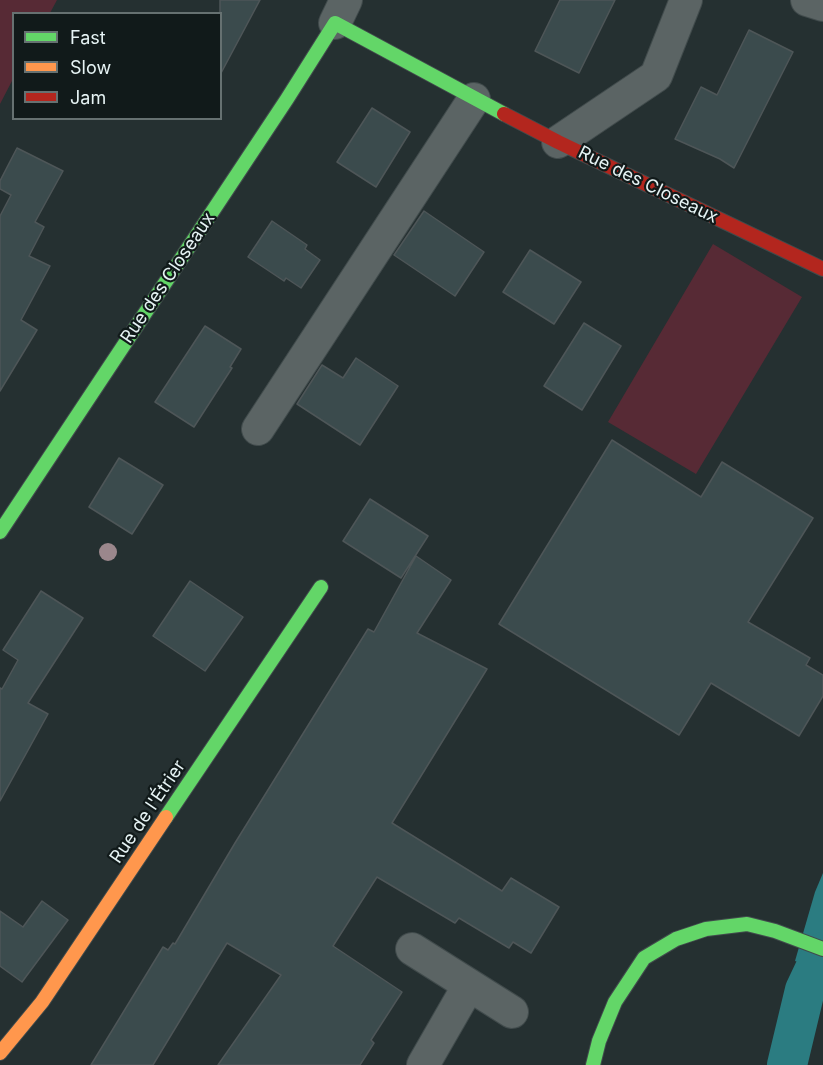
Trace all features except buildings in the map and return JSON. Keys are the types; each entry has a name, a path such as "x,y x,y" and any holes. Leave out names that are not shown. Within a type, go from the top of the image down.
{"street":[{"path":"558,142 656,76 686,0"},
{"path":"807,0 823,5"},
{"name":"Rue des Closeaux","path":"0,532 287,99 341,12 474,99 558,142 823,269"},
{"path":"258,429 474,99"},
{"name":"Rue de l'Étrier","path":"0,1053 42,1002 321,587"},
{"path":"593,1065 599,1041 615,1002 644,958 676,939 706,929 747,924 775,931 823,949"},
{"path":"412,949 512,1012"},
{"path":"423,1065 469,985"}],"shaded area":[{"path":"0,0 57,0 51,12 12,12 12,81 0,104"},
{"path":"713,244 802,297 696,474 608,422"}],"water":[{"path":"823,873 823,970 795,961 815,892"}],"waterway":[{"path":"787,1065 805,990 823,952"}],"traffic: fast":[{"path":"0,532 335,23 504,114"},
{"path":"166,817 321,587"},
{"path":"593,1065 599,1041 615,1002 644,958 676,939 706,929 747,924 775,931 823,949"}],"traffic: slow":[{"path":"0,1053 42,1002 166,817"}],"traffic: jam":[{"path":"504,114 823,269"}]}
